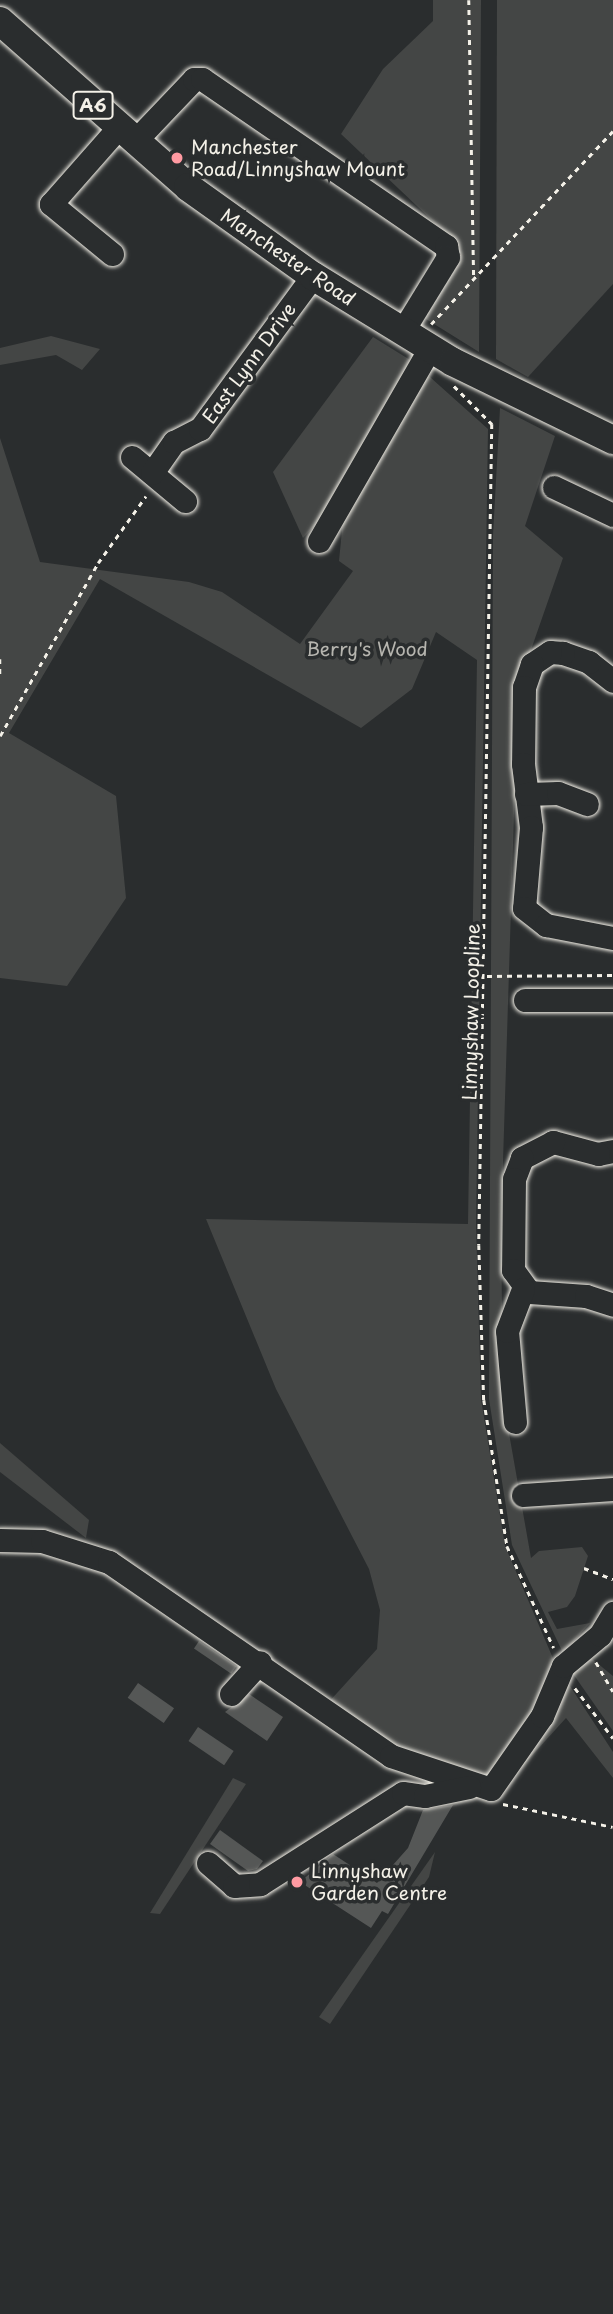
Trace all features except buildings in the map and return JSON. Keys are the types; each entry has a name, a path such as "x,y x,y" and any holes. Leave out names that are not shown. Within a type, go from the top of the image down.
{"main road":[{"name":"Manchester Road","path":"0,21 126,135 313,276 432,349 613,440"}],"street":[{"path":"112,254 51,204 126,135 194,79 202,79 446,246 448,257 432,349 319,541"},
{"name":"East Lynn Drive","path":"155,476 174,442 200,429 313,276"},
{"path":"132,457 185,501"},
{"path":"554,487 613,515"},
{"path":"613,681 589,662 550,652 531,664 523,714 526,794 531,827 523,902 528,916 613,938"},
{"path":"526,794 558,793 587,804"},
{"path":"525,1000 613,1000"},
{"path":"515,1422 507,1331 523,1289 513,1270 514,1179 522,1158 554,1142 598,1154 613,1151"},
{"path":"523,1289 613,1305"},
{"path":"523,1495 613,1489"},
{"path":"0,1540 42,1541 109,1562 260,1662 391,1756 486,1794"},
{"path":"486,1794 507,1773 563,1666 591,1643 613,1614"},
{"path":"231,1694 260,1662"},
{"path":"208,1863 233,1886 260,1884 403,1793 486,1794"}],"path":[{"path":"469,0 474,279"},
{"path":"432,349 474,279 613,131"},
{"name":"Linnyshaw Loopline","path":"432,349 454,389 492,424 486,976 479,1245 484,1399 507,1546 563,1666 613,1738"},
{"path":"0,736 98,563 155,476"},
{"path":"0,659 0,676"},
{"path":"486,976 613,975"},
{"path":"584,1568 613,1579"},
{"path":"591,1643 613,1692"},
{"path":"486,1794 613,1827"}],"green space":[{"path":"433,0 481,0 479,352 418,314 449,243 438,226 341,134 383,69 433,21"},
{"path":"497,0 613,0 613,284 528,377 496,359"},
{"path":"51,336 100,349 82,370 56,355 0,365 0,348"},
{"path":"373,337 415,363 332,507 303,538 273,472"},
{"name":"Berry's Wood","path":"421,369 488,429 476,1224 481,1399 505,1546 555,1663 613,1752 613,1778 566,1718 497,1794 389,1760 327,1704 377,1649 380,1610 369,1569 276,1389 206,1219 468,1224 477,660 436,632 412,689 361,728 100,579 9,733 116,796 126,898 67,986 0,978 0,438 40,562 189,582 222,592 300,644 353,571 339,561 344,510"},
{"path":"500,408 555,436 525,526 563,558 518,687 501,1225 503,1399 531,1558 539,1551 582,1547 588,1556 575,1596 567,1607 548,1612 557,1629 590,1623 563,1653 512,1545 489,1399 493,535"},
{"path":"0,1443 89,1520 86,1538 0,1472"},
{"path":"586,1654 613,1676 613,1731 569,1668"},
{"path":"233,1778 246,1784 160,1914 150,1913"},
{"path":"435,1852 429,1877 330,2024 319,2017"}],"place":[{"name":"Manchester Road/Linnyshaw Mount","path":"177,158"},
{"name":"Linnyshaw Garden Centre","path":"297,1882"}]}
